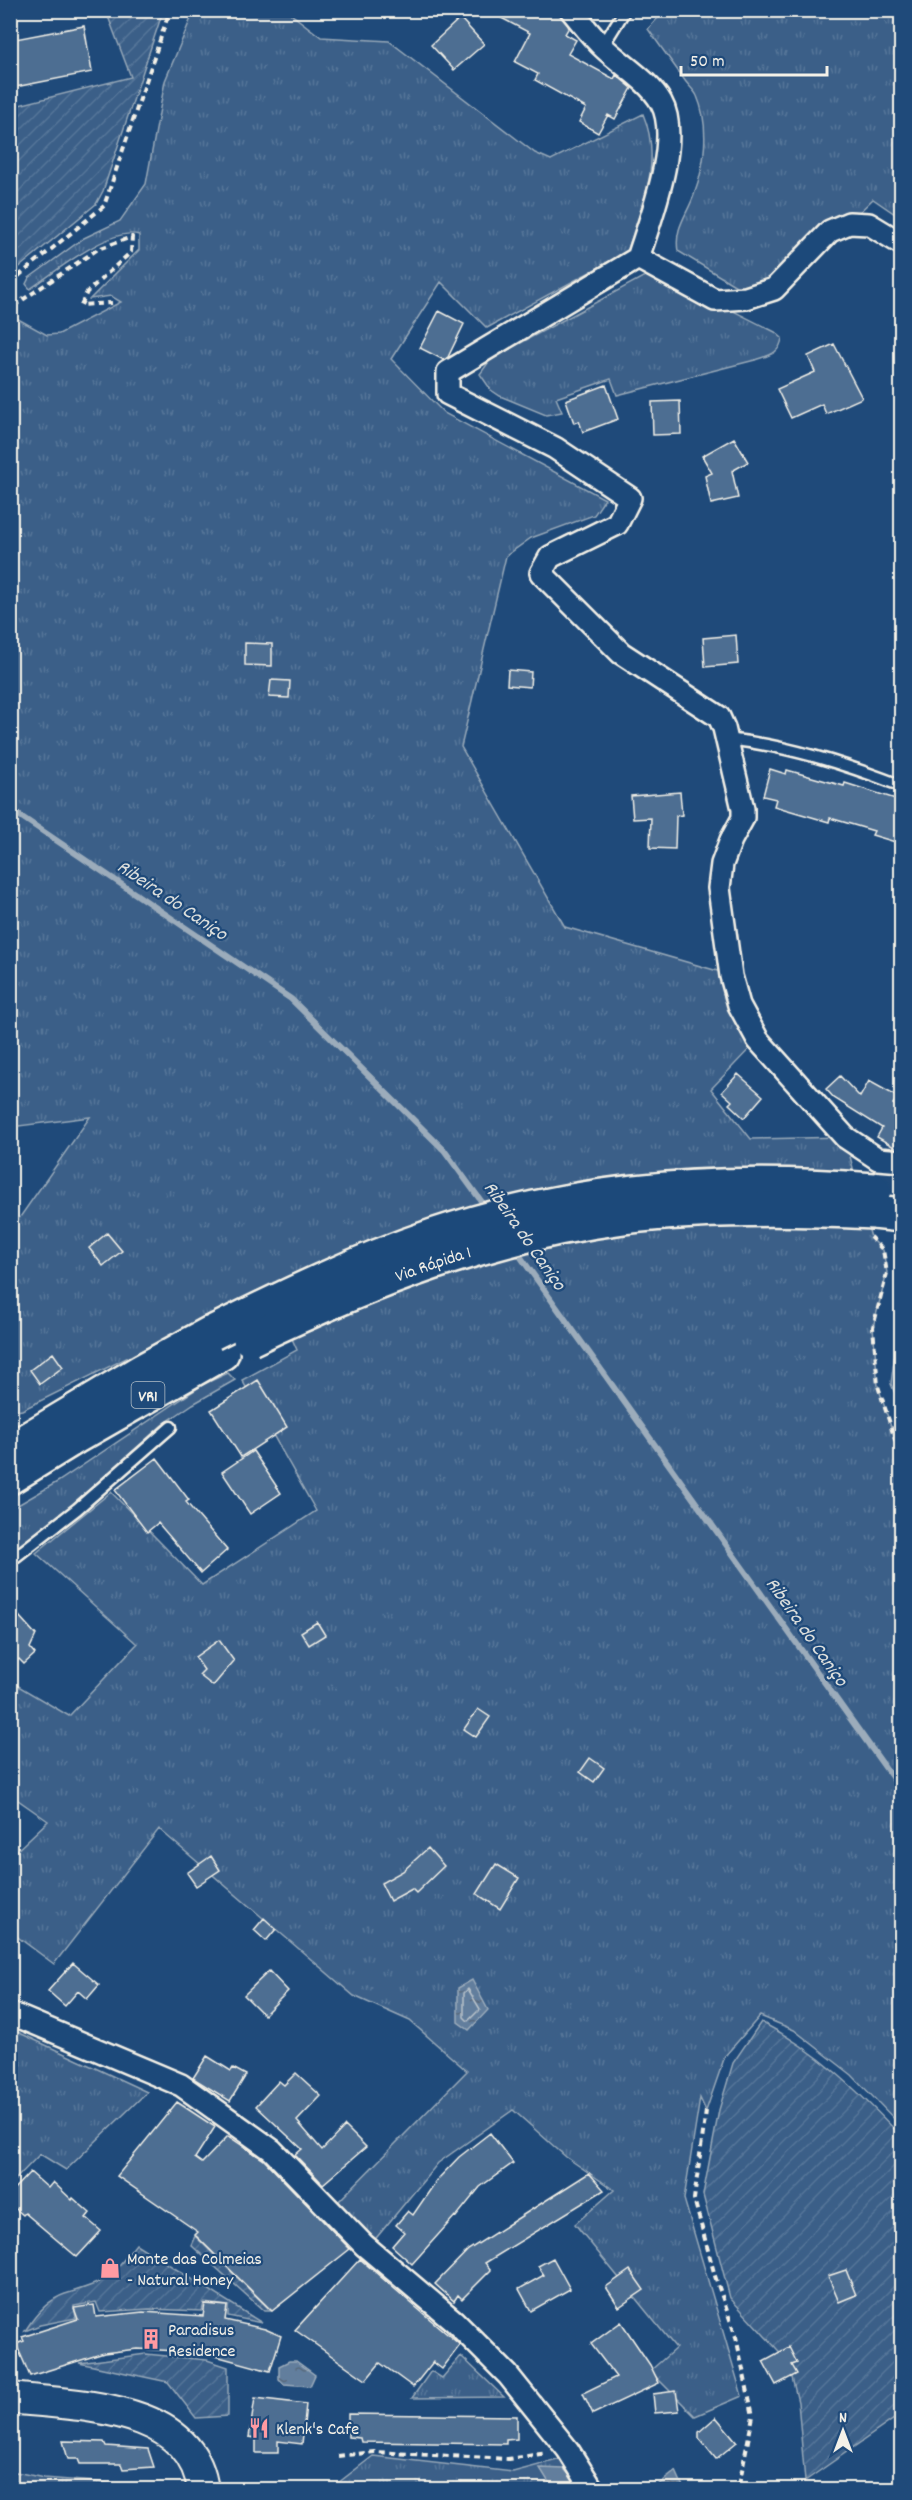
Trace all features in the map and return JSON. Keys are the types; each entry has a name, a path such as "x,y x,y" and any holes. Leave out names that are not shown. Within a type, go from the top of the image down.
{"highway":[{"name":"Via Rápida 1","path":"10,1477 75,1437 289,1294 435,1235 560,1204 625,1193 687,1187 830,1186 884,1207"},
{"name":"Via Rápida 1","path":"10,1450 142,1371 217,1343"},
{"path":"10,1432 86,1388 142,1371"},
{"path":"10,1494 54,1468 75,1437"}],"street":[{"path":"571,10 602,46 651,90 662,103 668,129 662,186 638,258 448,372 448,394 555,448 630,498 617,524 550,557 541,573 621,653 719,717 743,809 743,818 722,864 719,888 731,976 739,1005 758,1040 845,1137 878,1159 902,1161"},
{"path":"638,258 715,300 746,298 774,289 830,231 849,223 869,224 902,243"},
{"path":"10,2013 181,2085 272,2150 364,2245 454,2321 500,2368 568,2450 593,2490"},
{"path":"10,2398 124,2413 162,2426 189,2453 200,2473 203,2490"}],"lane":[{"path":"602,46 625,10"},
{"path":"726,739 764,742 861,770 902,786"},
{"path":"10,1561 77,1509 171,1427"}],"path":[{"path":"10,283 104,206 170,10"},
{"path":"10,294 15,305 98,249 132,237 131,252 87,292 81,305 112,303"},
{"path":"884,1207 870,1238 883,1250 887,1273 873,1327 878,1386 898,1449 902,1452"},
{"path":"706,2111 694,2199 715,2276 736,2337 753,2416 738,2490"},
{"path":"338,2456 374,2452 508,2459 568,2450"}],"green space":[{"path":"106,11 163,11 103,191 96,204 11,274 11,107 131,77"},
{"path":"194,11 287,11 321,37 389,41 535,153 551,160 643,114 649,132 651,167 644,201 627,252 487,328 441,282 391,359 444,413 605,499 594,515 531,538 506,556 461,747 565,927 721,972 758,1040 711,1089 751,1139 845,1137 871,1238 883,1250 887,1273 873,1327 878,1386 898,1449 899,1495 895,1537 902,1544 901,2126 852,2075 794,2030 760,2016 725,2056 706,2111 700,2098 684,2199 742,2396 695,2416 650,2371 676,2348 575,2224 614,2190 566,2157 513,2110 438,2163 372,2243 348,2218 339,2201 467,2071 410,2021 354,1996 159,1829 54,1964 11,1932 11,1856 48,1821 11,1795 10,1681 69,1716 137,1644 36,1553 111,1492 202,1585 316,1511 242,1380 297,1350 269,1287 22,1410 10,1412 11,1230 90,1117 11,1127 11,315 47,335 59,334 121,302 111,296 90,299 139,250 139,235 127,234 113,237 67,263 30,289 26,284 29,278 84,238 120,221 146,184 165,81"},
{"path":"664,11 901,11 901,218 873,199 796,273 752,291 736,286 678,251 679,228 694,195 701,172 705,133 704,120 696,94 648,29"},
{"path":"654,271 775,332 782,338 779,347 773,353 755,360 617,395 611,379 556,398 562,412 546,415 500,396 491,390 480,374 491,359"},
{"path":"901,1307 902,1407 891,1384"},
{"path":"228,1373 235,1380 162,1425 70,1507 11,1553 11,1509 59,1481 204,1384"},
{"path":"761,2022 782,2033 819,2059 869,2103 901,2136 901,2414 805,2481 798,2402 788,2361 730,2298 703,2195 719,2110 733,2063"},
{"path":"11,2029 147,2092 66,2170 40,2154 11,2184"},
{"path":"195,2236 271,2311 264,2311 191,2245"},
{"path":"136,2244 262,2323 228,2316 228,2306 204,2303 202,2311 149,2309 100,2312 96,2302 74,2306 76,2318 40,2325 25,2331 47,2304 65,2294 101,2281 120,2264"},
{"path":"146,2354 207,2360 228,2367 228,2416 196,2418 168,2382 79,2363"},
{"path":"461,2356 504,2397 412,2398 431,2371 442,2378"},
{"path":"373,2456 513,2472 561,2459 580,2489 329,2490"},
{"path":"11,2471 44,2478 185,2489 11,2489"}],"water":[{"path":"472,1980 488,2010 469,2030 458,2022 458,1988"},
{"path":"289,2361 296,2361 315,2375 310,2386 284,2384 279,2379 279,2366"},
{"path":"540,2468 564,2469 583,2489 553,2489"},
{"path":"676,2471 684,2489 658,2489 658,2485"}],"building":[{"path":"486,10 559,10 569,27 565,34 576,40 568,54 614,79 616,75 632,88 615,119 608,115 598,133 579,122 586,108 535,80 538,74 515,62 530,33"},
{"path":"460,18 484,44 454,70 431,45"},
{"path":"84,26 92,72 10,88 10,40"},
{"path":"439,311 464,324 448,357 444,360 420,348"},
{"path":"834,344 862,398 826,414 822,404 791,418 777,389 815,372 808,356"},
{"path":"606,385 618,419 583,432 579,421 574,423 566,400"},
{"path":"680,401 681,434 653,435 652,402"},
{"path":"734,438 748,462 732,471 738,498 711,504 705,476 712,473 702,456"},
{"path":"736,635 738,664 705,667 703,638"},
{"path":"245,643 272,644 272,666 245,665"},
{"path":"508,670 531,672 530,687 507,685"},
{"path":"271,680 290,681 289,698 269,697"},
{"path":"770,769 786,774 787,770 844,786 845,783 902,801 902,844 872,835 874,831 830,818 829,822 774,806 776,799 763,796"},
{"path":"680,792 682,815 676,816 675,849 650,848 651,818 633,819 631,796"},
{"path":"738,1074 763,1096 744,1118 729,1104 732,1101 722,1092"},
{"path":"840,1076 860,1097 869,1081 898,1097 893,1104 902,1109 902,1147 896,1143 894,1147 877,1137 882,1128 834,1098 826,1089"},
{"path":"107,1233 122,1251 103,1266 89,1248"},
{"path":"53,1353 63,1367 40,1384 30,1370"},
{"path":"258,1380 287,1427 241,1457 211,1410"},
{"path":"253,1451 281,1493 250,1514 222,1472"},
{"path":"157,1458 189,1500 186,1502 227,1550 201,1573 158,1523 147,1532 115,1490"},
{"path":"10,1606 36,1635 30,1648 35,1654 24,1664 19,1659 10,1667"},
{"path":"317,1622 325,1635 309,1645 301,1632"},
{"path":"219,1640 234,1661 213,1686 199,1675 204,1670 195,1657"},
{"path":"478,1709 490,1717 476,1737 464,1729"},
{"path":"590,1758 604,1768 594,1782 580,1772"},
{"path":"428,1848 444,1866 416,1893 412,1889 390,1901 381,1883 403,1871"},
{"path":"211,1856 220,1870 196,1886 187,1873"},
{"path":"496,1864 519,1878 500,1909 477,1894"},
{"path":"264,1918 276,1929 266,1941 254,1930"},
{"path":"73,1963 99,1985 87,1999 78,1991 65,2006 48,1991"},
{"path":"269,1971 288,1991 264,2015 244,1995"},
{"path":"207,2056 231,2071 233,2068 246,2075 230,2101 193,2078"},
{"path":"296,2073 321,2096 297,2121 322,2150 345,2126 366,2147 323,2184 295,2155 302,2149 256,2106 279,2081 284,2085"},
{"path":"177,2102 215,2127 195,2158 202,2163 228,2136 264,2160 350,2249 272,2311 195,2235 198,2232 117,2176"},
{"path":"490,2133 513,2163 480,2187 456,2217 412,2264 392,2246 404,2232 396,2225 408,2211 413,2215 437,2180 459,2157"},
{"path":"30,2172 48,2188 53,2182 72,2200 73,2198 90,2213 86,2218 101,2231 77,2257 25,2213 23,2215 10,2204 10,2193"},
{"path":"589,2173 604,2190 485,2263 491,2270 462,2299 458,2295 454,2301 435,2284 468,2250"},
{"path":"553,2258 570,2289 531,2311 519,2289 544,2275 538,2266"},
{"path":"360,2259 460,2345 442,2369 433,2362 413,2387 380,2363 366,2380 295,2330"},
{"path":"630,2270 644,2290 619,2307 606,2287"},
{"path":"846,2270 856,2295 839,2302 828,2276"},
{"name":"Paradisus Residence","path":"205,2304 227,2306 225,2320 265,2329 281,2336 270,2371 201,2352 137,2349 104,2353 30,2376 16,2344 24,2341 22,2337 78,2319 74,2308 94,2305 96,2317 143,2312 203,2316"},
{"path":"621,2322 650,2365 659,2383 593,2414 583,2393 616,2377 591,2344"},
{"path":"789,2347 797,2363 792,2365 797,2374 776,2385 763,2361"},
{"path":"676,2391 679,2411 655,2413 653,2394"},
{"path":"255,2398 306,2404 302,2444 278,2441 278,2453 256,2453 256,2438 249,2437"},
{"path":"348,2414 517,2416 517,2439 506,2440 506,2444 361,2442 360,2438 348,2437"},
{"path":"716,2417 737,2442 716,2459 699,2438 699,2432"},
{"path":"63,2441 104,2442 106,2446 148,2449 154,2467 123,2469 121,2464 80,2464 78,2459 68,2459"}],"waterway":[{"name":"Ribeira do Caniço","path":"10,809 291,999 444,1150 487,1209"},
{"name":"Ribeira do Caniço","path":"515,1249 902,1791"}],"place":[{"name":"Monte das Colmeias - Natural Honey","path":"110,2268"},
{"name":"Paradisus Residence","path":"151,2339"},
{"name":"Klenk's Cafe","path":"259,2428"}]}
